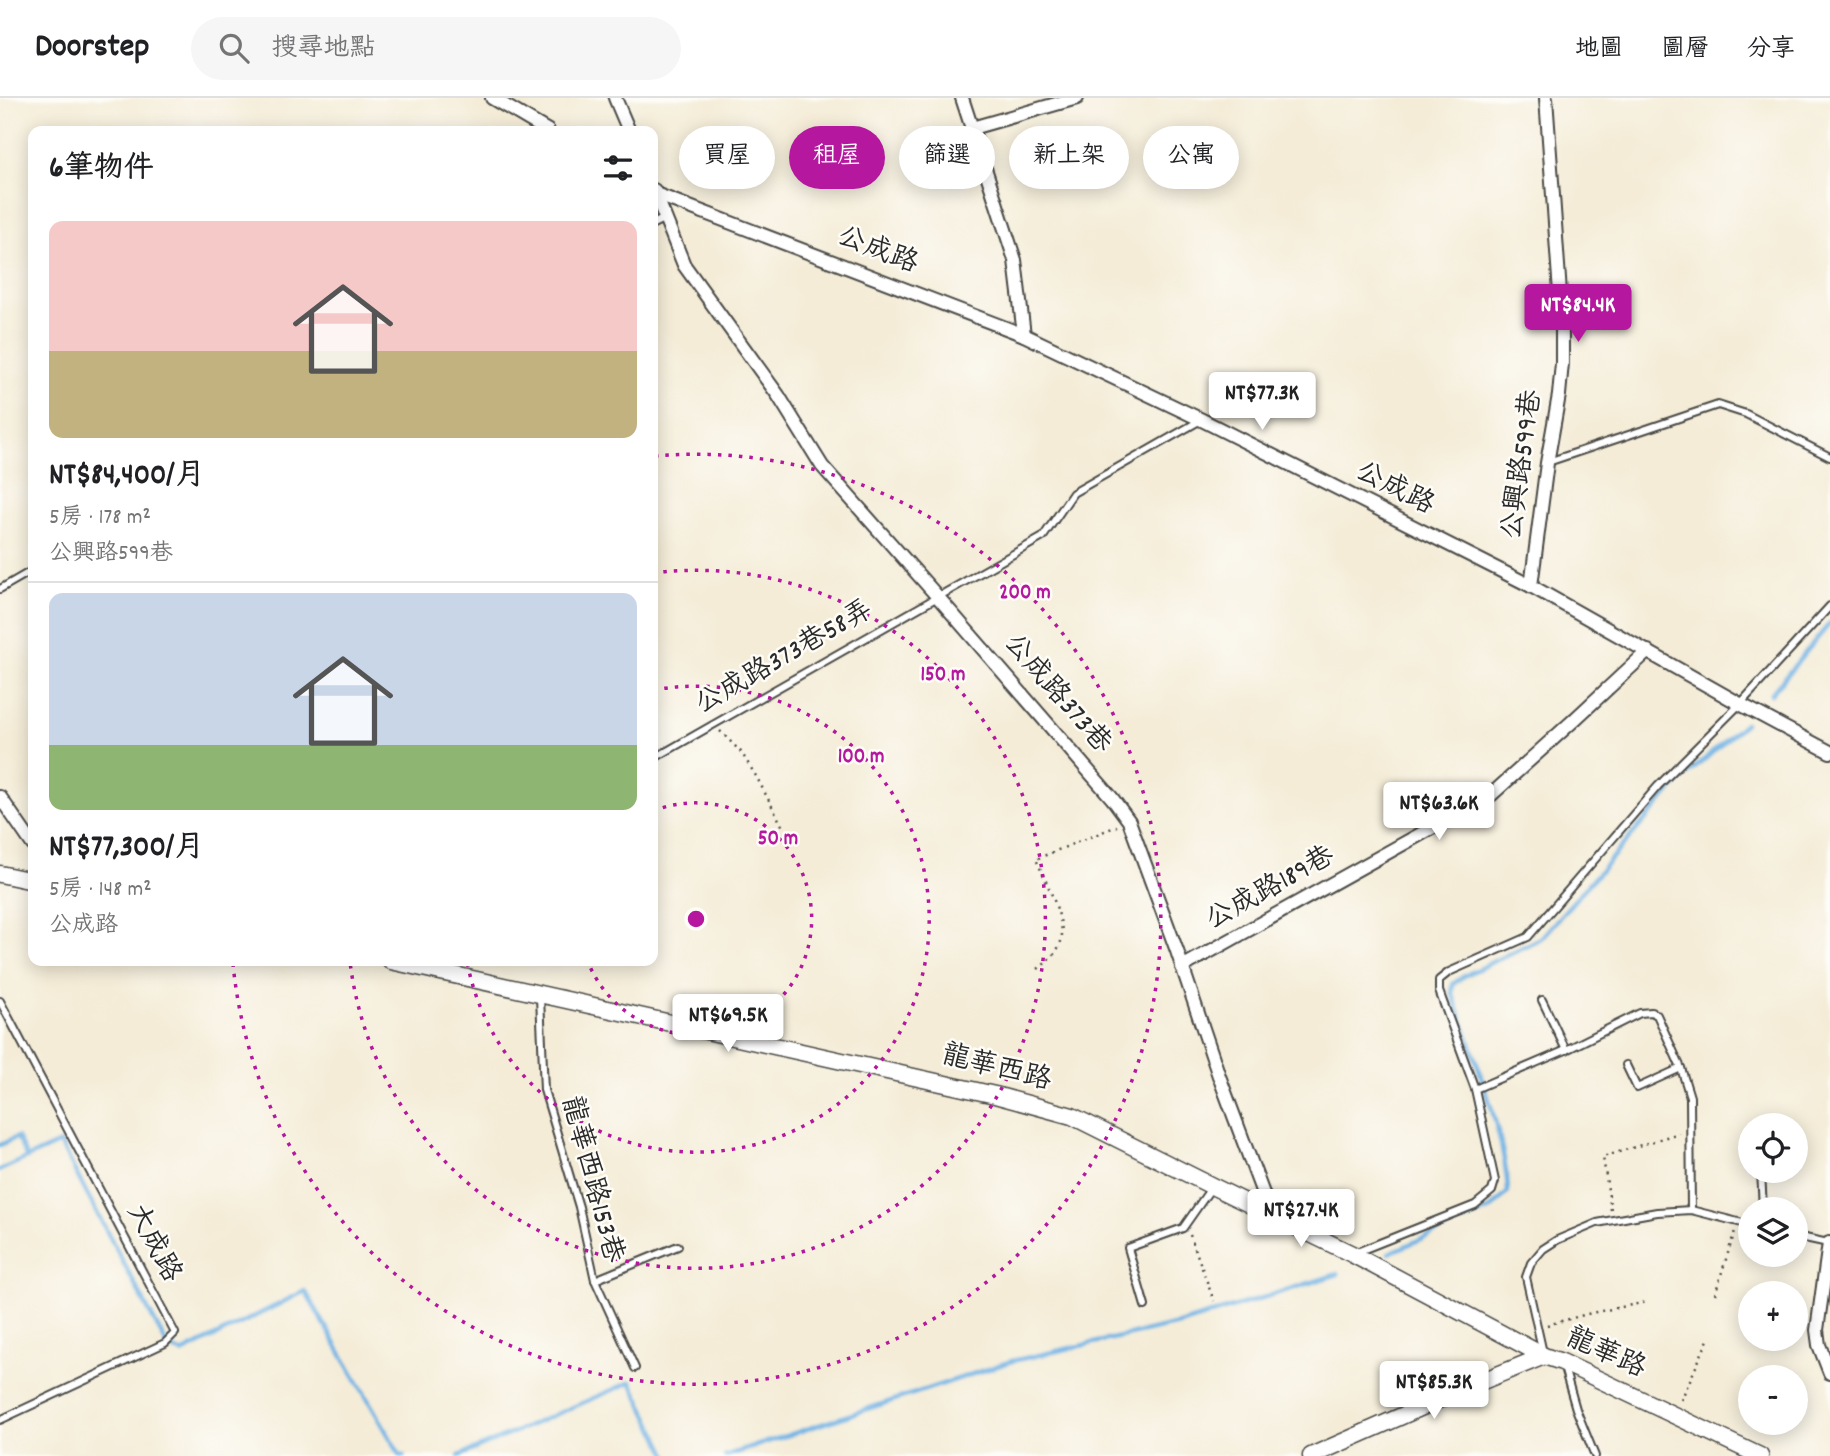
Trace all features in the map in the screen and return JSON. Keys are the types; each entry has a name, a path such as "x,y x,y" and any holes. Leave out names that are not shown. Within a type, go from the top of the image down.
{"street":[{"path":"492,98 540,126"},
{"path":"615,98 627,126"},
{"path":"962,98 971,126"},
{"path":"979,126 1077,98"},
{"name":"公興路599巷","path":"1531,586 1559,395 1562,321 1548,98"},
{"path":"992,189 1015,260 1024,335"},
{"name":"公成路","path":"658,193 1024,335 1202,420 1531,586 1830,752"},
{"name":"公成路373巷","path":"658,201 684,265 778,395 822,466 1112,798 1129,821 1271,1214"},
{"name":"公成路189巷","path":"1182,967 1490,795 1648,651"},
{"path":"0,797 28,838"},
{"path":"0,874 28,880"},
{"name":"龍華西路","path":"414,966 995,1095 1072,1116 1352,1254 1544,1356"},
{"path":"1830,1243 1817,1330 1819,1345 1830,1373"},
{"name":"龍華路","path":"1311,1456 1544,1356 1562,1362 1760,1456"}],"lane":[{"path":"658,222 665,218"},
{"path":"1547,463 1718,405 1746,414 1830,457"},
{"name":"公成路373巷58弄","path":"658,756 1043,537 1073,493 1202,420"},
{"path":"0,589 28,573"},
{"path":"1352,1254 1475,1205 1492,1191 1495,1181 1478,1088 1439,992 1439,980 1449,972 1528,937 1658,786 1740,704 1830,606"},
{"name":"龍華西路153巷","path":"540,994 544,1090 579,1207 595,1280 635,1368"},
{"name":"大成路","path":"0,1000 175,1333 165,1343 0,1420"},
{"path":"1542,1000 1566,1050"},
{"path":"1478,1088 1566,1050 1640,1013 1651,1012 1657,1015 1681,1068 1690,1097 1691,1210"},
{"path":"1626,1065 1637,1088 1681,1068"},
{"path":"1145,1306 1128,1248 1183,1228 1212,1186"},
{"path":"1544,1356 1527,1277 1531,1262 1543,1249 1597,1223 1657,1212 1691,1210 1738,1222"},
{"path":"1808,1238 1830,1243"},
{"path":"595,1280 678,1246"},
{"path":"1562,1362 1576,1409 1595,1456"}],"path":[{"path":"713,724 741,752 784,829"},
{"path":"1038,969 1061,943 1062,928 1036,859 1129,821"},
{"path":"1612,1220 1603,1157 1679,1133"},
{"path":"1715,1294 1738,1222"},
{"path":"1185,1224 1214,1301"},
{"path":"1537,1328 1591,1313 1647,1302"},
{"path":"1675,1415 1708,1340"}],"waterway":[{"path":"1771,694 1830,623"},
{"path":"1389,1253 1491,1209 1508,1192 1497,1126 1452,992 1453,984 1541,938 1676,785 1745,723"},
{"path":"0,1145 17,1137 27,1158"},
{"path":"0,1170 60,1143 168,1347 182,1353 305,1291 400,1455 404,1456"},
{"path":"725,1456 1012,1361 1179,1324 1338,1274"},
{"path":"459,1456 631,1382 668,1456"}]}
